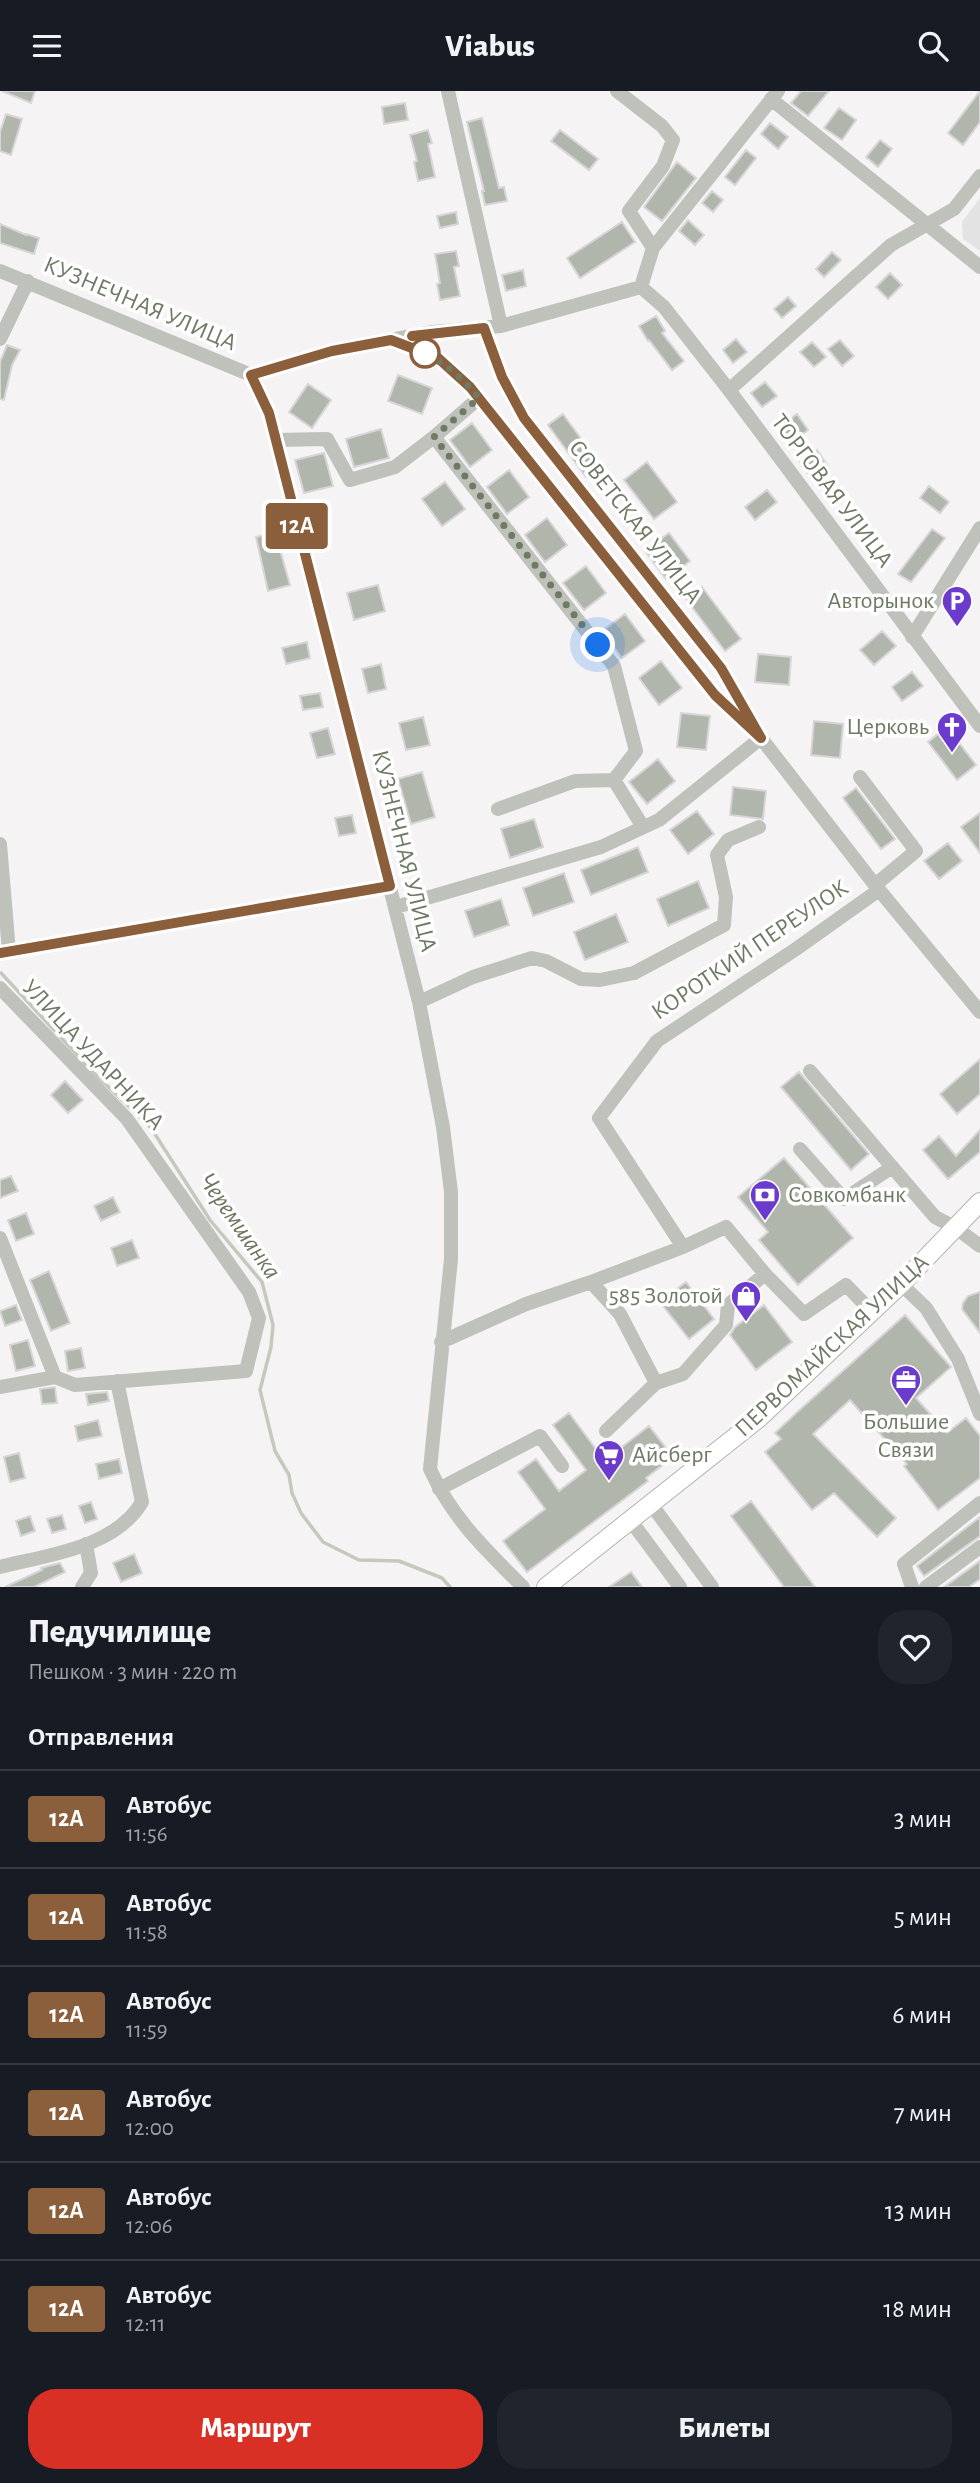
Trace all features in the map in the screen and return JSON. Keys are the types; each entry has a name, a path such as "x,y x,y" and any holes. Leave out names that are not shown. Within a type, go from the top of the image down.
{"main road":[{"name":"ПЕРВОМАЙСКАЯ УЛИЦА","path":"547,1587 759,1418 901,1284 980,1202"}],"street":[{"path":"448,91 501,326"},
{"path":"617,91 663,126 673,140 663,166 629,211 653,249"},
{"path":"251,375 332,351 433,332 501,326 641,287 653,249 774,95 925,225 980,267"},
{"path":"729,390 891,245 954,209 980,176"},
{"name":"КУЗНЕЧНАЯ УЛИЦА","path":"0,271 251,375 269,413 396,907 419,1002 443,1128 451,1192 451,1259 430,1469 439,1489 468,1532 523,1587"},
{"path":"0,339 28,281"},
{"name":"ТОРГОВАЯ УЛИЦА","path":"641,287 664,307 729,390 980,726"},
{"name":"СОВЕТСКАЯ УЛИЦА","path":"484,328 502,377 524,418 721,668 761,738 877,888 980,1012"},
{"name":"СОВЕТСКАЯ УЛИЦА","path":"391,340 438,358 470,387 715,695 761,738"},
{"path":"275,440 327,439 350,480 395,467 479,398"},
{"path":"434,437 614,666 636,751 614,780"},
{"path":"912,637 980,528"},
{"path":"396,907 601,847 659,820 761,738"},
{"name":"КОРОТКИЙ ПЕРЕУЛОК","path":"683,1247 599,1118 657,1041 796,949 877,888 916,851 860,777"},
{"path":"614,780 643,827"},
{"path":"498,809 575,781 614,780"},
{"path":"419,1002 473,977 532,958 546,961 581,979 600,981 634,973 724,925 726,897 717,855 728,840 759,827"},
{"path":"0,844 5,953 390,886"},
{"name":"УЛИЦА УДАРНИКА","path":"0,988 127,1119 249,1292 258,1318 246,1371 117,1381"},
{"path":"810,1071 935,1217 956,1228 980,1246"},
{"path":"800,1149 844,1199 891,1168"},
{"path":"441,1342 526,1304 591,1283 726,1227 765,1274 804,1314 846,1285 872,1312"},
{"path":"0,1238 55,1377"},
{"path":"606,1430 656,1383 683,1374 726,1325 728,1305 765,1274"},
{"path":"591,1283 620,1314 656,1383"},
{"path":"901,1284 926,1308 958,1359 980,1414"},
{"path":"0,1387 55,1377 75,1385 117,1381 142,1502 135,1514 125,1523 86,1544 0,1567"},
{"path":"439,1489 540,1436 562,1466"},
{"path":"912,1587 904,1564 980,1503"},
{"path":"651,1504 712,1587"},
{"path":"631,1521 680,1587"},
{"path":"82,1587 91,1573 86,1544"},
{"path":"926,1587 980,1547"}],"shaded area":[{"path":"980,198 980,251 963,239 962,222"}],"building":[{"path":"2,91 35,91 31,103"},
{"path":"801,91 829,91 808,116 791,103"},
{"path":"980,91 980,122 963,145 948,133"},
{"path":"405,103 408,120 384,124 382,107"},
{"path":"839,108 856,120 842,140 824,128"},
{"path":"6,114 22,119 11,155 0,151 0,132"},
{"path":"482,118 499,188 504,187 507,201 485,205 467,122"},
{"path":"770,123 788,137 778,149 761,134"},
{"path":"428,130 435,177 418,181 414,162 417,161 410,135"},
{"path":"560,130 598,159 589,170 551,141"},
{"path":"880,140 892,149 878,167 866,157"},
{"path":"746,150 756,158 735,185 725,177"},
{"path":"677,162 696,178 662,221 644,207"},
{"path":"712,191 723,200 713,212 702,203"},
{"path":"456,212 458,224 440,228 437,216"},
{"path":"688,220 704,235 695,245 679,231"},
{"path":"622,222 635,242 580,278 567,258"},
{"path":"0,224 39,238 34,254 0,243"},
{"path":"456,251 459,266 454,267 460,296 440,300 435,254"},
{"path":"832,252 841,260 824,277 816,269"},
{"path":"523,270 526,286 506,291 502,275"},
{"path":"890,273 902,285 888,299 876,287"},
{"path":"788,297 796,306 782,318 774,309"},
{"path":"656,316 665,331 662,333 684,361 672,370 639,326"},
{"path":"736,339 747,352 733,363 723,350"},
{"path":"840,340 854,356 842,366 828,349"},
{"path":"812,342 826,357 814,367 800,352"},
{"path":"7,345 20,350 12,365 4,400 0,399 0,362"},
{"path":"398,375 432,388 422,414 388,401"},
{"path":"765,382 777,396 762,407 751,393"},
{"path":"308,384 331,400 312,428 289,412"},
{"path":"563,414 601,466 586,477 548,425"},
{"path":"797,414 808,430 789,444 778,428"},
{"path":"472,423 492,450 470,467 450,440"},
{"path":"381,429 389,458 354,467 346,439"},
{"path":"817,450 829,468 812,479 800,462"},
{"path":"324,453 333,486 304,493 295,460"},
{"path":"647,462 677,502 654,519 624,480"},
{"path":"509,470 529,497 507,514 487,487"},
{"path":"445,482 465,509 442,526 422,499"},
{"path":"929,486 949,502 940,513 920,498"},
{"path":"767,490 777,502 755,520 745,507"},
{"path":"547,518 567,545 545,562 525,535"},
{"path":"932,529 945,538 911,582 898,574"},
{"path":"275,532 290,585 268,591 256,537"},
{"path":"669,533 690,561 666,579 645,551"},
{"path":"586,566 606,593 584,610 563,583"},
{"path":"378,585 385,611 354,620 347,593"},
{"path":"702,587 741,639 725,651 686,599"},
{"path":"625,614 645,641 622,658 602,631"},
{"path":"882,631 896,646 874,665 860,650"},
{"path":"307,642 310,658 286,664 282,648"},
{"path":"758,654 791,657 789,685 755,682"},
{"path":"661,661 682,688 659,705 639,678"},
{"path":"381,664 386,689 368,693 362,669"},
{"path":"912,672 923,686 902,701 892,687"},
{"path":"320,693 323,707 303,710 300,696"},
{"path":"681,713 710,716 706,750 677,747"},
{"path":"423,717 430,745 406,750 399,723"},
{"path":"814,721 843,724 840,758 811,755"},
{"name":"Церковь","path":"947,727 976,765 957,780 928,742"},
{"path":"328,728 335,754 317,758 310,733"},
{"path":"658,759 675,781 647,804 629,782"},
{"path":"422,772 435,817 411,824 398,779"},
{"path":"733,787 766,791 763,819 730,815"},
{"path":"856,788 895,839 881,849 843,798"},
{"path":"697,811 714,834 688,854 670,830"},
{"path":"980,813 980,853 961,827"},
{"path":"352,815 356,833 339,836 335,818"},
{"path":"534,819 543,847 510,858 501,829"},
{"path":"948,843 962,861 939,879 924,861"},
{"path":"638,847 648,872 591,895 581,870"},
{"path":"564,873 574,902 533,916 523,888"},
{"path":"698,881 709,908 668,926 657,899"},
{"path":"501,899 509,925 474,937 465,911"},
{"path":"616,914 628,942 585,960 574,932"},
{"path":"980,1059 980,1094 957,1114 940,1094"},
{"path":"799,1072 869,1154 851,1170 781,1087"},
{"path":"65,1081 83,1100 68,1113 51,1095"},
{"path":"980,1130 980,1152 948,1179 923,1150 939,1136 956,1156"},
{"path":"784,1158 853,1238 798,1285 759,1240 768,1232 738,1197"},
{"path":"11,1176 18,1191 0,1198 0,1180"},
{"path":"113,1197 120,1212 101,1221 94,1206"},
{"path":"26,1213 34,1234 16,1241 8,1220"},
{"path":"132,1240 139,1258 117,1266 111,1248"},
{"path":"49,1271 70,1323 51,1331 30,1280"},
{"path":"686,1282 714,1319 689,1339 660,1302"},
{"path":"980,1292 980,1333 962,1309 968,1296"},
{"path":"16,1305 22,1320 5,1326 0,1311"},
{"path":"764,1305 792,1342 756,1370 730,1335 735,1327"},
{"path":"905,1315 951,1367 916,1398 947,1433 966,1418 980,1436 980,1478 938,1510 904,1466 907,1464 850,1400 813,1434 896,1518 877,1537 834,1493 812,1510 765,1452 781,1439 775,1433"},
{"path":"28,1340 35,1366 16,1371 10,1345"},
{"path":"81,1348 85,1368 68,1371 65,1351"},
{"path":"55,1387 57,1403 42,1404 40,1389"},
{"path":"107,1392 109,1401 88,1405 86,1394"},
{"path":"569,1413 602,1457 619,1444 622,1447 649,1426 673,1457 646,1478 648,1481 527,1572 503,1541 545,1509 518,1472 536,1459 559,1491 586,1470 553,1425"},
{"path":"98,1420 102,1436 78,1441 75,1426"},
{"path":"19,1453 25,1478 10,1482 4,1457"},
{"path":"119,1459 122,1473 99,1479 96,1464"},
{"path":"751,1501 815,1587 784,1587 731,1516"},
{"path":"91,1502 97,1519 85,1523 79,1506"},
{"path":"62,1515 66,1529 52,1533 47,1519"},
{"path":"30,1516 35,1531 21,1536 16,1521"},
{"path":"980,1517 980,1536 924,1576 917,1566"},
{"path":"134,1554 142,1573 121,1582 113,1563"},
{"path":"980,1561 980,1579 969,1587 944,1587"},
{"path":"60,1563 65,1572 34,1587 5,1587 42,1570 41,1568"},
{"path":"631,1572 642,1587 609,1587"}],"waterway":[{"name":"Черемшанка","path":"1,973 92,1071 151,1128 210,1220 262,1282 273,1325 271,1347 260,1390 275,1451 289,1475 292,1493 301,1513 323,1542 359,1560 399,1561 442,1578 450,1587"}],"bus line":[{"name":"12А","path":"0,953 390,886 269,413 251,375 332,351 391,340 438,358 470,387 715,695 761,738 721,668 524,418 502,377 484,328 412,336"}],"place":[{"name":"Авторынок","path":"957,628"},
{"name":"Церковь","path":"952,754"},
{"name":"Совкомбанк","path":"765,1222"},
{"name":"585 Золотой","path":"746,1323"},
{"name":"Большие Связи","path":"906,1407"},
{"name":"Айсберг","path":"609,1482"}],"route":[{"path":"425,353 415,349 438,358 479,398 434,437 598,645"}]}
